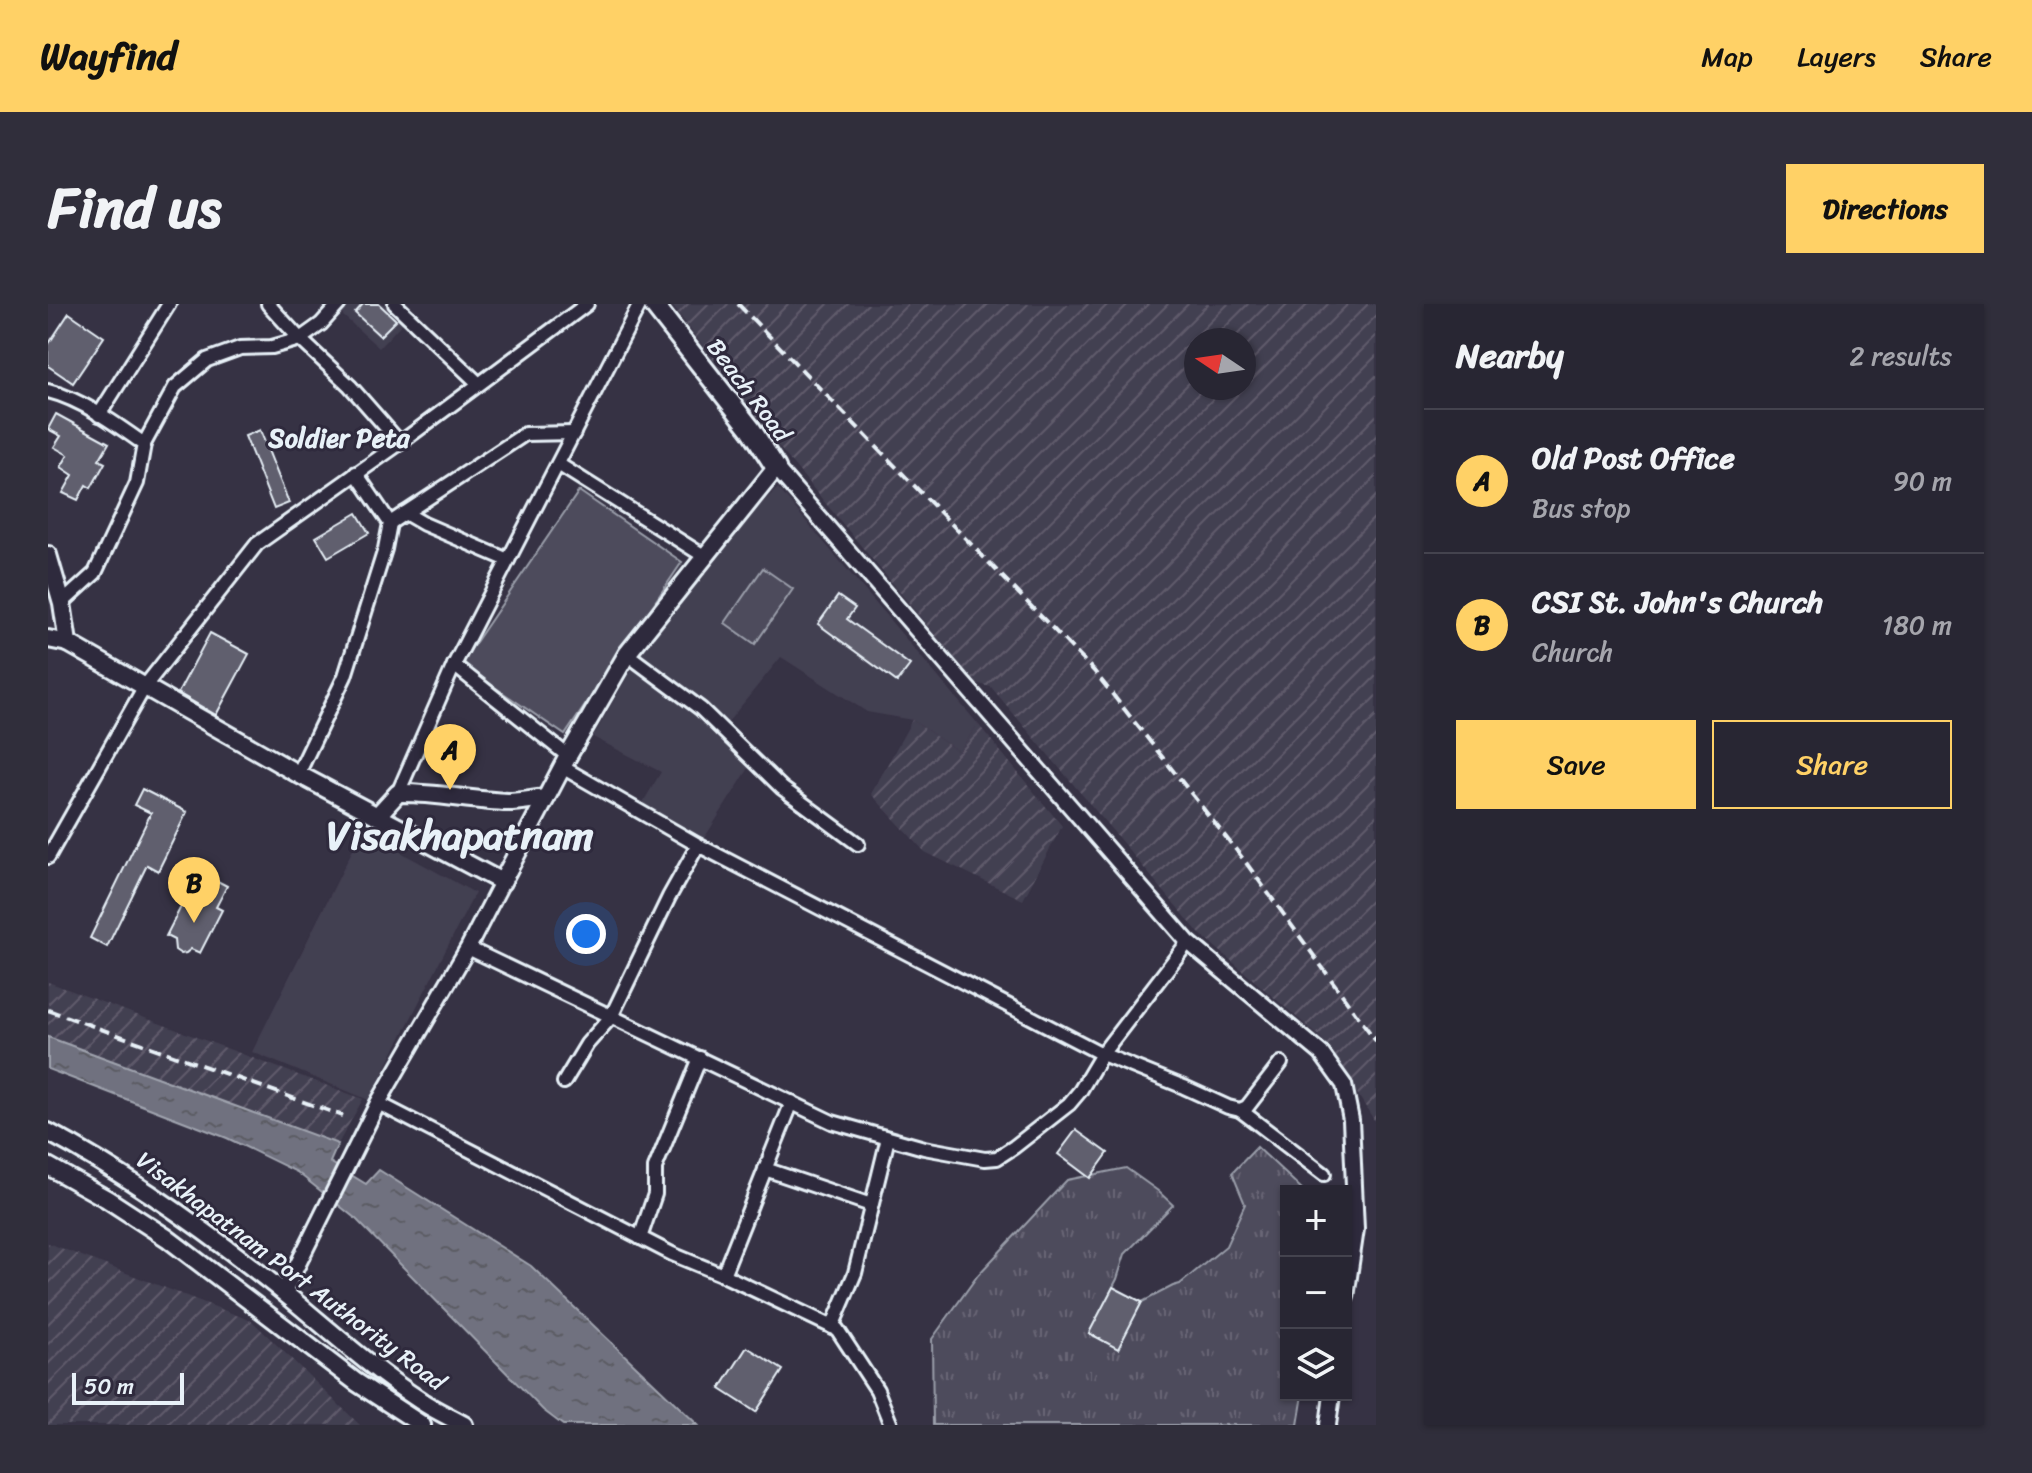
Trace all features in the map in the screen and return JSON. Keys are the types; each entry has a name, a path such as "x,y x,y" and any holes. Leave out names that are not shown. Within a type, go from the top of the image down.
{"main road":[{"name":"Beach Road","path":"653,304 751,429 776,468"},
{"path":"48,639 68,643 298,774 502,882 565,761 627,654 776,468"},
{"path":"48,555 62,603 68,643"},
{"path":"377,816 398,793 510,802 546,798"},
{"name":"Visakhapatnam Port Authority Road","path":"48,1132 168,1204 284,1292 394,1382 421,1402 464,1425"},
{"name":"Visakhapatnam Port Authority Road","path":"48,1166 117,1204 167,1238 356,1382 422,1425"}],"street":[{"path":"99,415 169,304"},
{"path":"268,304 350,386 400,443"},
{"path":"62,603 95,573 137,483 144,444 175,387 207,360 240,348 272,347 300,339 321,324 339,304"},
{"path":"395,304 478,383"},
{"path":"48,857 145,686 257,544 400,443 587,304"},
{"path":"398,793 454,665 640,304"},
{"path":"48,391 61,394 115,423 144,444"},
{"path":"390,523 525,434 574,433"},
{"path":"558,464 704,556"},
{"path":"776,468 1188,942 1321,1053 1344,1085 1351,1120 1356,1229 1352,1257"},
{"path":"298,774 345,676 385,549 390,523 356,473"},
{"path":"405,513 508,560"},
{"path":"627,654 701,709 782,788 858,844"},
{"path":"454,665 565,761 698,845 1102,1054 1240,1110 1324,1174"},
{"path":"564,1082 587,1044 611,1017 669,897 698,845"},
{"path":"284,1292 378,1103 468,948 502,882"},
{"path":"468,948 832,1122 924,1148 985,1159 997,1158 1069,1104 1102,1054 1188,942"},
{"path":"640,1238 655,1194 655,1168 700,1058"},
{"path":"1240,1110 1247,1107 1281,1063"},
{"path":"723,1275 792,1102"},
{"path":"378,1103 672,1254 837,1329 877,1390 891,1425"},
{"path":"832,1327 855,1273 888,1138"},
{"path":"765,1169 871,1205"},
{"path":"1328,1425 1331,1401"}],"shaded area":[{"path":"346,304 390,304 406,319 379,348 339,312"},
{"path":"671,304 1376,304 1376,1123 1322,1039 1199,933 991,687 975,683 778,446"},
{"path":"778,488 978,724 959,752 912,720 867,712 781,657 728,722 639,656 734,530"},
{"path":"634,665 696,711 749,768 703,840 642,804 661,772 593,737"},
{"path":"912,720 959,752 978,724 1062,826 1023,900 925,852 871,794"},
{"path":"362,831 475,893 369,1100 252,1052"},
{"path":"48,982 363,1099 338,1144 48,1037"},
{"path":"48,1243 252,1321 360,1425 48,1425"}],"green space":[{"path":"579,491 682,562 565,735 461,664"},
{"path":"763,568 793,589 755,644 725,623"},
{"path":"1257,1147 1298,1185 1280,1185 1280,1401 1302,1401 1298,1425 933,1425 932,1339 978,1275 1067,1180 1126,1168 1173,1205 1125,1254 1117,1279 1089,1333 1118,1348 1142,1302 1180,1284 1226,1246 1245,1204 1232,1173"}],"water":[{"path":"48,1037 338,1144 330,1162 366,1184 379,1170 531,1266 698,1425 563,1425 543,1410 356,1219 297,1172 227,1138 48,1069"}],"building":[{"path":"363,304 379,304 396,320 380,336 355,313"},
{"path":"69,313 104,337 73,383 48,366 48,345"},
{"path":"56,414 109,443 99,460 105,463 91,488 86,485 78,500 63,493 73,475 61,467 68,455 54,447 61,436 48,429"},
{"path":"260,430 289,503 274,509 245,436"},
{"path":"357,513 369,533 328,557 316,537"},
{"path":"838,596 855,608 847,619 910,665 897,682 818,624"},
{"path":"210,633 249,654 216,715 178,693"},
{"path":"142,789 187,812 158,871 147,865 107,947 90,938 151,813 134,805"},
{"path":"204,874 227,886 216,907 222,910 200,953 191,949 181,954 175,950 174,940 166,936 188,893 193,896"},
{"path":"1076,1130 1108,1153 1090,1178 1058,1154"},
{"path":"1113,1287 1142,1302 1118,1349 1089,1333"},
{"path":"747,1347 783,1370 756,1412 720,1389"}],"railway":[{"path":"738,304 1094,671 1244,860 1376,1041"},
{"path":"48,1010 343,1116"}],"place":[{"name":"Old Post Office","path":"450,790"},
{"name":"CSI St. John's Church","path":"194,923"}],"district":[{"name":"Soldier Peta","path":"339,438"},
{"name":"Visakhapatnam","path":"460,835"}]}
